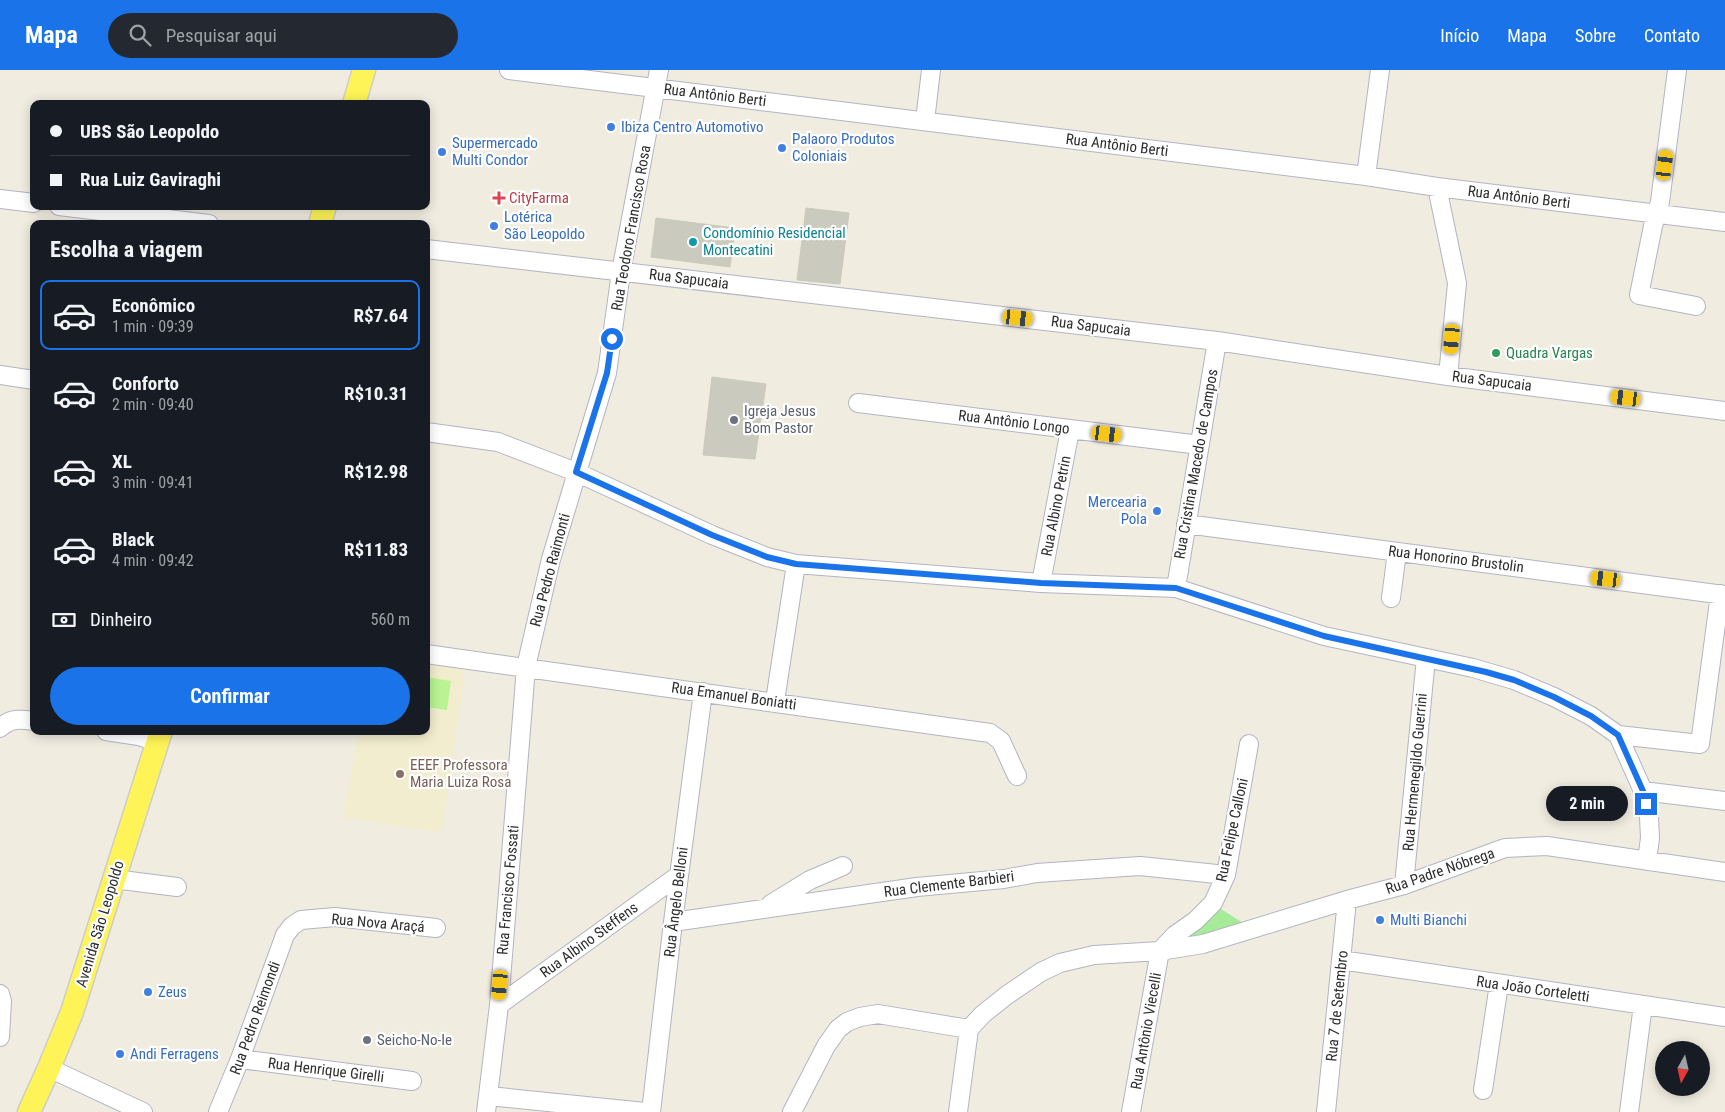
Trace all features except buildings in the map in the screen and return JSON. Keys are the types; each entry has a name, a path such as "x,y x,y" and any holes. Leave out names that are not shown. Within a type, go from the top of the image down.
{"main road":[{"path":"355,100 364,70"},
{"name":"Avenida São Leopoldo","path":"29,1112 72,1012 159,736"}],"street":[{"name":"Rua Antônio Berti","path":"509,70 658,79 924,121 1725,222"},
{"path":"924,121 931,70"},
{"path":"1366,176 1380,70"},
{"path":"1677,70 1660,202 1639,295 1696,306"},
{"name":"Rua Teodoro Francisco Rosa","path":"576,472 607,373 621,272 658,79"},
{"path":"1437,187 1457,283 1448,376"},
{"path":"0,199 30,203"},
{"path":"92,210 176,220"},
{"name":"Rua Sapucaia","path":"430,249 1217,341 1448,376 1725,411"},
{"name":"Rua Cristina Macedo de Campos","path":"1176,588 1217,341"},
{"path":"0,375 30,379"},
{"name":"Rua Antônio Longo","path":"858,402 1200,445"},
{"name":"Rua Albino Petrin","path":"1041,583 1070,430"},
{"path":"430,433 498,442 576,472 712,535 767,557 796,564 1041,583 1176,588 1324,636 1472,668 1514,680 1554,697 1591,716 1618,735 1700,744 1722,594"},
{"name":"Rua Pedro Raimonti","path":"526,668 551,559 576,472"},
{"name":"Rua Honorino Brustolin","path":"1186,524 1722,594"},
{"path":"1391,598 1397,552"},
{"path":"775,701 796,564"},
{"name":"Rua Emanuel Boniatti","path":"430,655 990,732 1001,741 1017,776"},
{"name":"Rua Hermenegildo Guerrini","path":"1404,885 1426,658"},
{"name":"Rua Francisco Fossati","path":"487,1104 498,1004 526,668"},
{"name":"Rua Ângelo Belloni","path":"651,1112 673,922 703,692"},
{"path":"0,728 6,722 18,719 30,720"},
{"path":"132,735 159,736"},
{"path":"1618,735 1643,791 1649,817 1650,838 1647,861"},
{"name":"Rua Felipe Calloni","path":"1160,951 1175,935 1195,921 1214,903 1226,875 1249,744"},
{"path":"1643,791 1725,801"},
{"name":"Rua Padre Nóbrega","path":"969,1029 983,1014 1007,995 1041,972 1060,963 1094,956 1160,951 1203,944 1347,900 1404,885 1505,848 1546,846 1725,872"},
{"path":"764,908 810,880 843,866"},
{"name":"Rua Clemente Barbieri","path":"673,922 918,887 1004,879 1037,872 1140,866 1226,875"},
{"name":"Rua Albino Steffens","path":"498,1004 679,875"},
{"path":"114,879 177,887"},
{"name":"Rua 7 de Setembro","path":"1326,1112 1347,900"},
{"name":"Rua Nova Araçá","path":"292,926 302,920 335,918 436,928"},
{"name":"Rua Pedro Reimondi","path":"218,1112 240,1059 285,935 292,926"},
{"name":"Rua Antônio Viecelli","path":"1131,1112 1160,951"},
{"name":"Rua João Corteletti","path":"1341,960 1725,1017"},
{"path":"1484,1090 1498,984"},
{"path":"0,994 2,1001 0,1037"},
{"path":"1629,1112 1643,1005"},
{"path":"792,1112 826,1046 838,1029 847,1022 860,1017 878,1014 969,1029 958,1112"},
{"name":"Rua Henrique Girelli","path":"240,1059 412,1081"},
{"path":"49,1068 143,1112"},
{"path":"487,1104 645,1112"}],"shaded area":[{"name":"EEEF Professora Maria Luiza Rosa","path":"430,665 465,670 442,832 344,817 357,735 430,735"}],"green space":[{"path":"430,678 451,681 447,710 430,708"},
{"path":"1221,909 1243,923 1195,943 1177,945 1197,930"}],"place":[{"name":"Ibiza Centro Automotivo","path":"611,127"},
{"name":"Palaoro Produtos Coloniais","path":"782,148"},
{"name":"Supermercado Multi Condor","path":"442,152"},
{"name":"CityFarma","path":"499,198"},
{"name":"Lotérica São Leopoldo","path":"494,226"},
{"name":"Condomínio Residencial Montecatini","path":"693,242"},
{"name":"Quadra Vargas","path":"1496,353"},
{"name":"Igreja Jesus Bom Pastor","path":"734,420"},
{"name":"Mercearia Pola","path":"1157,511"},
{"name":"EEEF Professora Maria Luiza Rosa","path":"400,774"},
{"name":"Multi Bianchi","path":"1380,920"},
{"name":"Zeus","path":"148,992"},
{"name":"Seicho-No-Ie","path":"367,1040"},
{"name":"Andi Ferragens","path":"120,1054"}],"route":[{"path":"612,339 607,373 576,472 712,535 767,557 796,564 1041,583 1176,588 1297,629 1472,668 1514,680 1554,697 1591,716 1618,735 1630,758 1646,804"}]}
